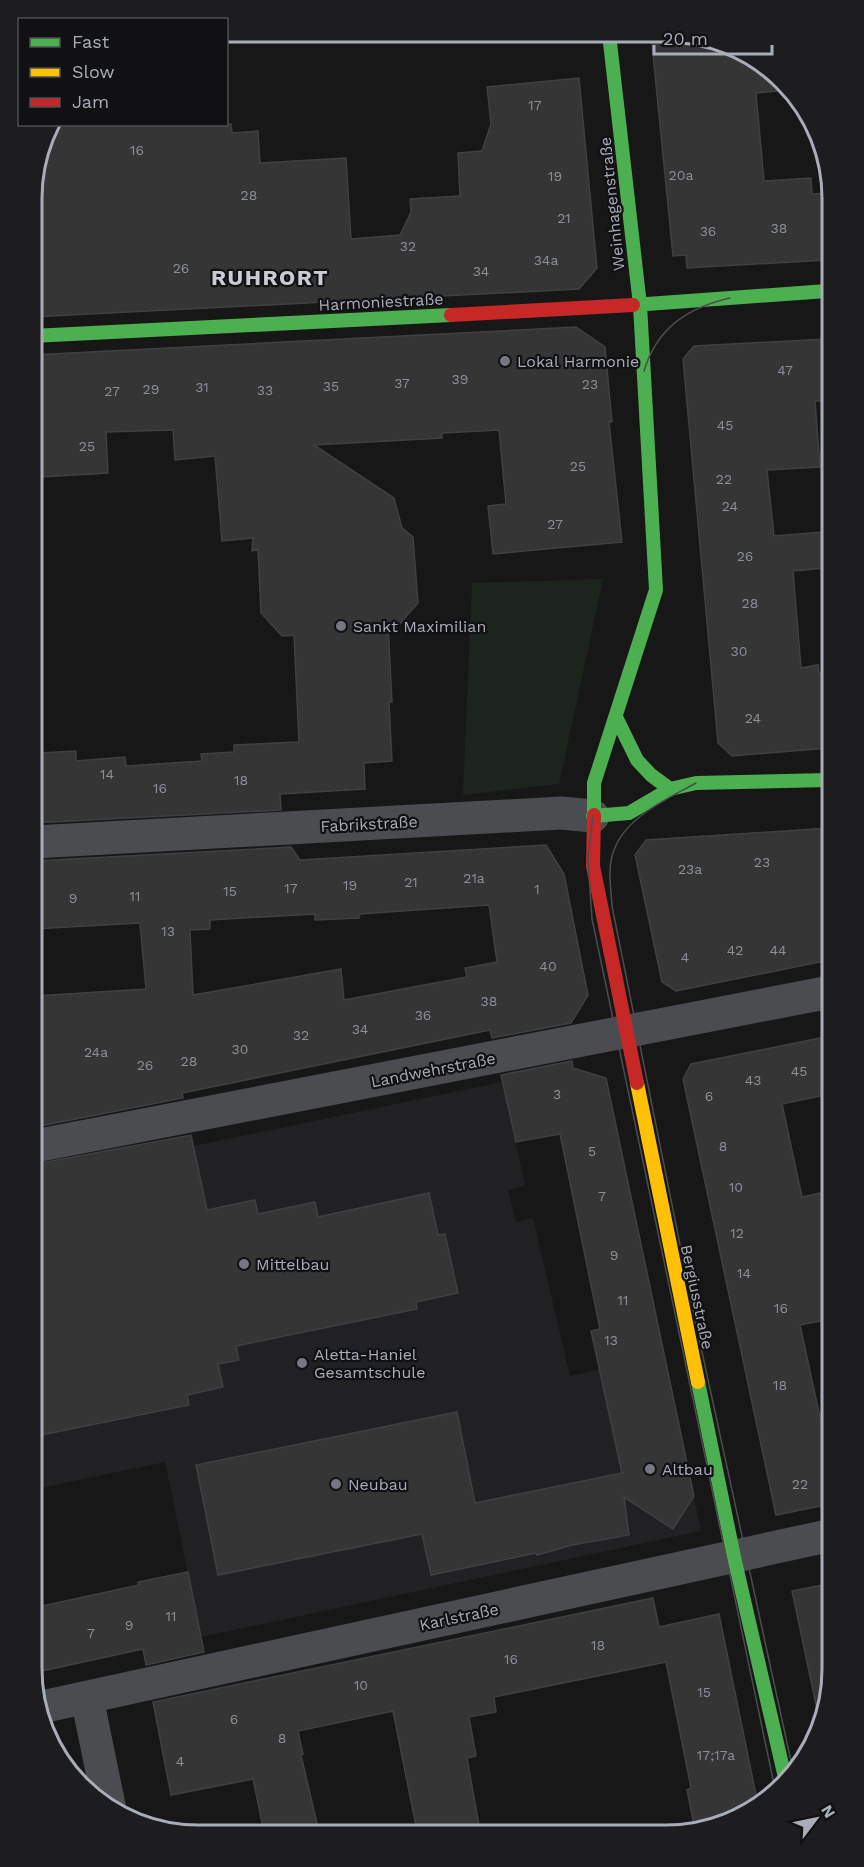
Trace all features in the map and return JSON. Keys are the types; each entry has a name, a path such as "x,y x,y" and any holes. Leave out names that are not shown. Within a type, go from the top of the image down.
{"street":[{"name":"Weinhagenstraße","path":"610,42 640,305 656,590 616,717"},
{"name":"Harmoniestraße","path":"42,335 640,305 822,291"},
{"path":"616,717 637,760 651,775 670,789"},
{"name":"Bergiusstraße","path":"616,717 594,783 593,866 734,1557 784,1771"},
{"name":"Fabrikstraße","path":"42,842 561,813 593,816 629,813 670,789 696,783 822,780"},
{"name":"Landwehrstraße","path":"42,1145 822,994"},
{"name":"Karlstraße","path":"46,1706 822,1537"},
{"path":"87,1698 107,1796"}],"shaded area":[{"path":"603,579 559,784 463,795 472,583"},
{"name":"Aletta-Haniel Gesamtschule","path":"502,1082 526,1188 525,1186 508,1190 516,1222 533,1218 570,1376 665,1355 701,1531 201,1637 165,1462 42,1488 42,1178"}],"building":[{"path":"652,42 676,42 716,50 735,58 761,74 779,91 756,93 764,181 811,178 812,194 822,193 822,260 687,268 686,255 673,256"},
{"path":"579,78 597,268 579,289 42,316 42,188 47,158 60,126 228,126 231,124 232,133 258,131 260,163 346,158 351,239 400,235 411,212 410,199 460,196 458,153 482,151 491,124 487,87"},
{"path":"576,327 605,347 612,422 609,422 622,542 493,554 488,506 506,504 499,430 442,433 442,438 314,445 394,498 402,528 413,537 418,603 397,627 388,624 392,761 364,763 365,789 280,794 281,810 42,823 42,753 76,751 76,761 125,757 126,766 202,761 201,754 234,752 234,745 299,742 294,635 282,636 261,613 258,549 252,551 253,538 222,541 215,456 175,460 173,430 106,432 108,473 42,477 42,354"},
{"path":"822,339 822,401 815,401 820,467 767,470 774,536 822,532 822,568 793,571 801,668 818,665 819,673 822,673 822,749 732,756 718,743 683,359 694,346"},
{"path":"822,828 822,962 676,991 662,982 635,855 646,840"},
{"path":"546,845 564,874 588,995 571,1023 492,1038 490,1030 182,1093 183,1098 42,1126 42,996 146,989 140,923 42,929 42,861 291,847 300,860","holes":["489,905 497,962 465,968 467,977 344,1000 341,969 193,995 190,930 210,929 210,920 315,914 315,920 359,918 359,914"]},
{"path":"822,1038 822,1096 782,1104 802,1197 822,1193 822,1321 800,1325 822,1426 822,1506 776,1515 683,1079 691,1064"},
{"path":"572,1061 573,1068 606,1078 694,1496 673,1529 624,1497 629,1535 572,1545 537,1555 536,1553 431,1575 422,1534 218,1575 196,1465 457,1412 475,1503 622,1473 591,1331 600,1329 560,1134 516,1142 501,1075"},
{"name":"Mittelbau","path":"191,1135 207,1210 255,1200 258,1214 315,1202 318,1217 429,1193 438,1235 445,1234 458,1293 416,1302 417,1309 236,1346 239,1360 218,1364 223,1387 187,1395 189,1405 42,1435 42,1163"},
{"path":"188,1572 204,1652 146,1665 143,1649 42,1671 42,1606 139,1585 138,1582"},
{"path":"822,1585 822,1679 817,1709 792,1591"},
{"path":"653,1598 659,1627 719,1614 756,1796 726,1813 694,1822 687,1790 691,1788 666,1662 494,1697 496,1712 469,1717 476,1756 467,1758 479,1825 416,1825 393,1711 298,1731 303,1754 301,1755 317,1825 263,1825 253,1779 171,1795 153,1702"}],"tram line":[{"path":"644,371 657,343 676,322 700,308 730,298"},
{"path":"696,783 649,810 620,838 611,864 612,906 697,1329 791,1762"},
{"path":"593,816 588,859 592,919 773,1782"}],"traffic: fast":[{"path":"594,815 594,783 656,590 640,305 610,42"},
{"path":"633,305 822,291"},
{"path":"42,335 451,315"},
{"path":"616,717 637,760 651,775 670,789"},
{"path":"593,816 629,813 670,789 696,783 822,780"},
{"path":"698,1382 734,1557 784,1771"}],"traffic: slow":[{"path":"637,1083 698,1382"}],"traffic: jam":[{"path":"451,315 633,305"},
{"path":"594,815 593,866 637,1083"}],"place":[{"name":"Lokal Harmonie","path":"505,361"},
{"name":"Sankt Maximilian","path":"341,626"},
{"name":"Mittelbau","path":"244,1264"},
{"name":"Aletta-Haniel Gesamtschule","path":"302,1363"},
{"name":"Altbau","path":"650,1469"},
{"name":"Neubau","path":"336,1484"}],"district":[{"name":"RUHRORT","path":"270,277"}]}
